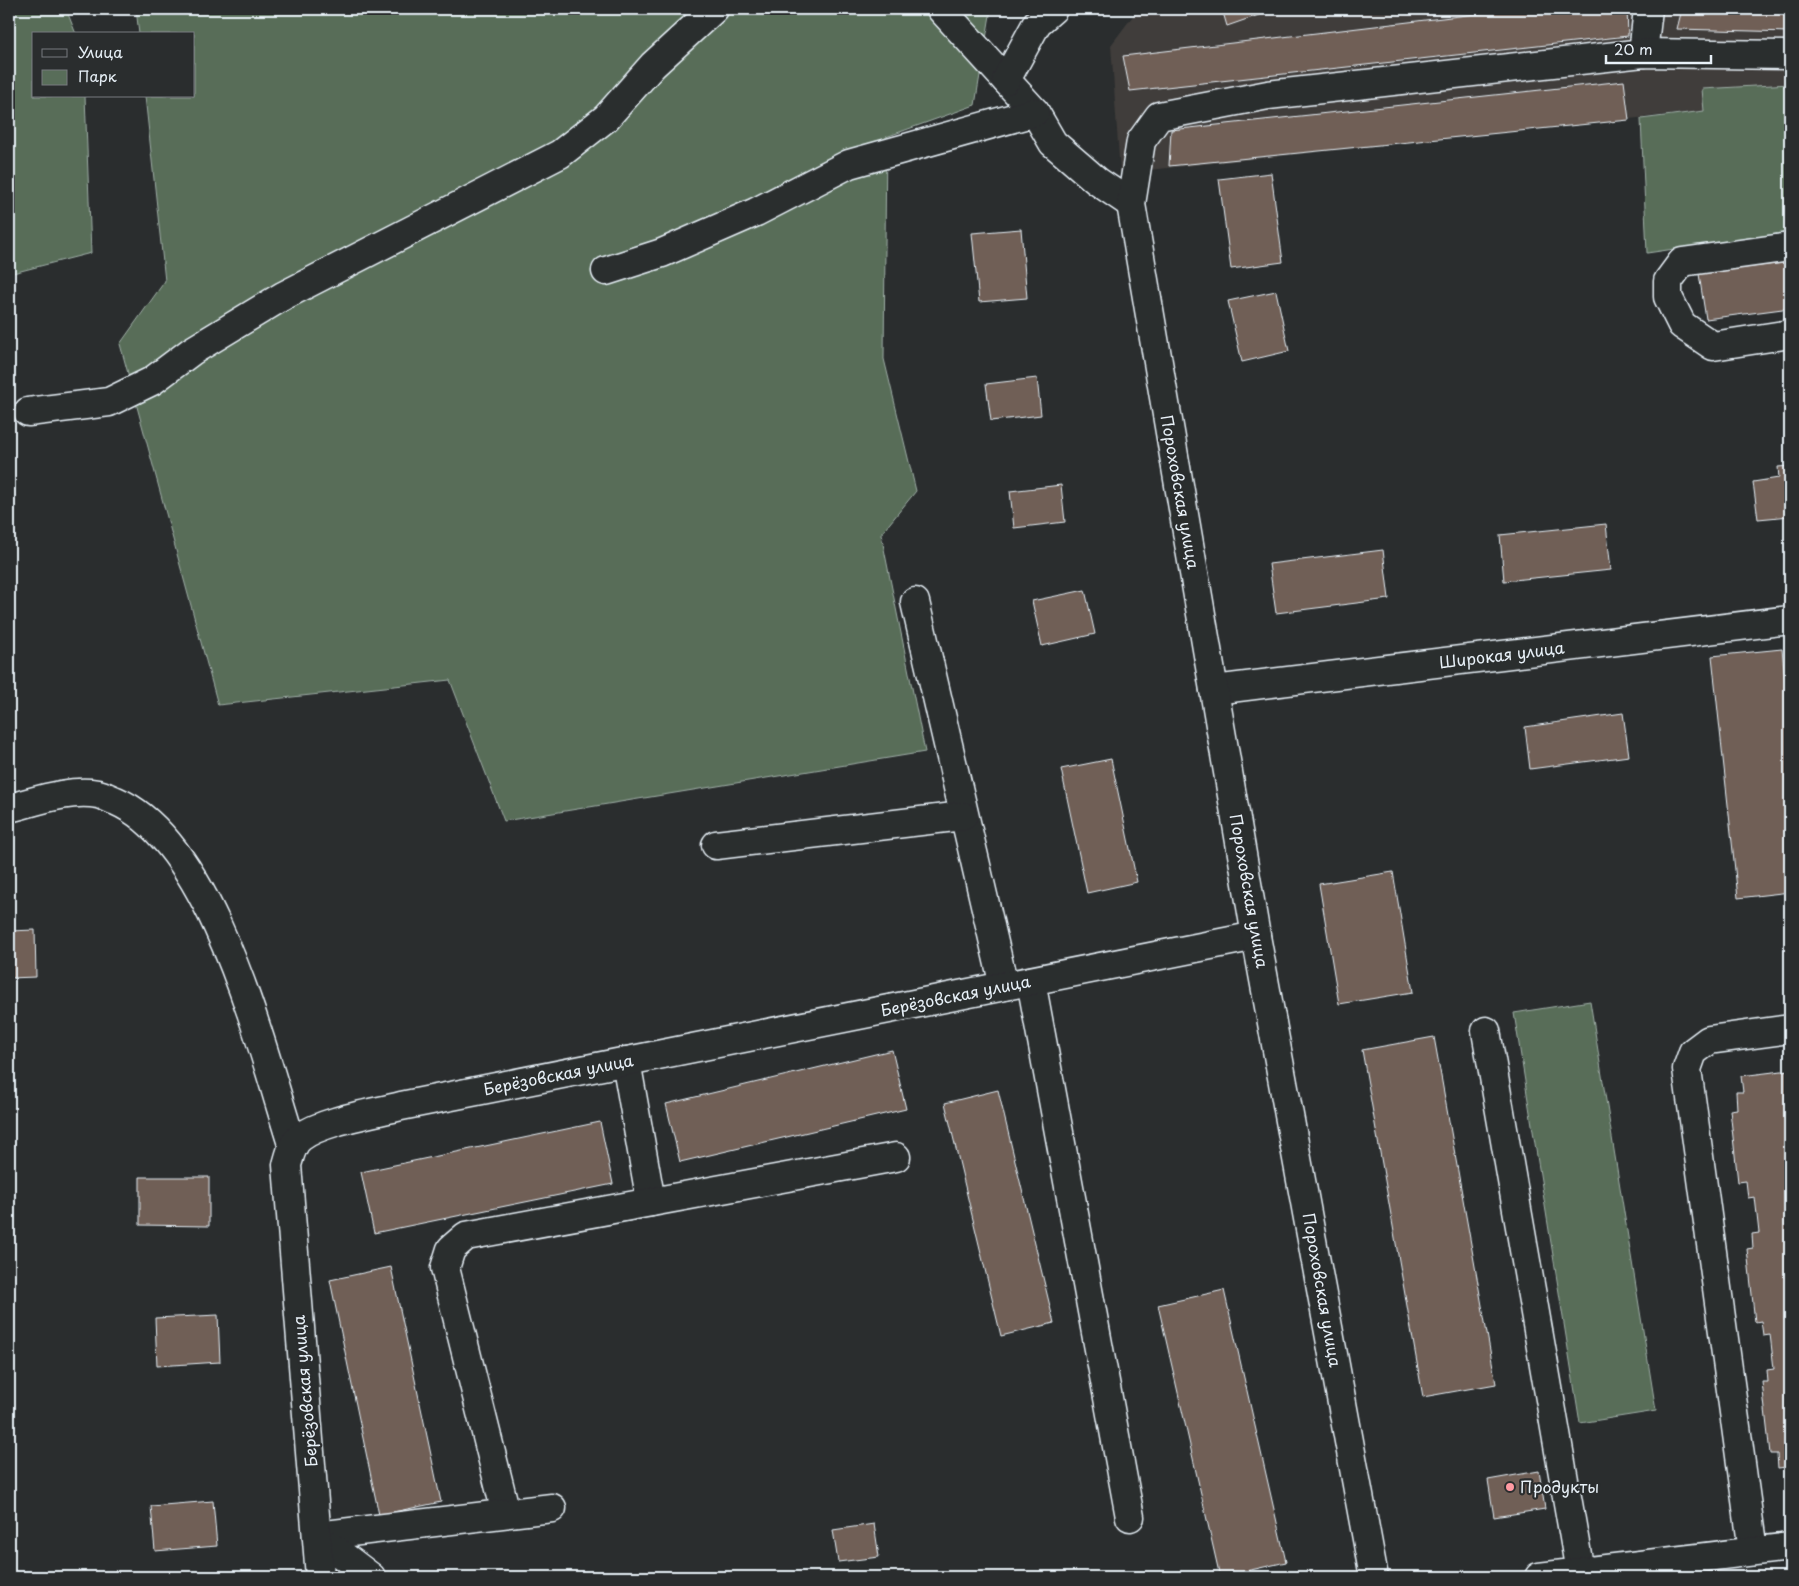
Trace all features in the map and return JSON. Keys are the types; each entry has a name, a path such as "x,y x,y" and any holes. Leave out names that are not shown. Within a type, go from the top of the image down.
{"street":[{"path":"28,412 109,402 126,394 152,381 192,350 283,296 560,154 606,118 654,65 714,9"},
{"path":"941,9 1035,112 1054,143 1097,181 1131,204"},
{"path":"1006,80 1037,23 1052,9"},
{"path":"1643,53 1648,9"},
{"name":"Пороховская улица","path":"1374,1577 1256,936 1131,204 1141,141 1159,116 1268,95 1643,53 1788,55"},
{"path":"606,271 662,253 756,212 849,164 1035,112"},
{"path":"1790,246 1682,262 1668,281 1668,297 1682,324 1713,346 1790,334"},
{"path":"914,602 1004,986"},
{"name":"Широкая улица","path":"1214,690 1790,620"},
{"path":"9,808 61,795 99,794 129,807 165,837 191,875 232,957 293,1147"},
{"path":"716,845 963,816"},
{"name":"Берёзовская улица","path":"320,1577 287,1165 293,1147 300,1137 323,1126 401,1106 1256,936"},
{"path":"1031,981 1130,1517"},
{"path":"1753,1551 1687,1069 1693,1052 1709,1040 1790,1029"},
{"path":"1486,1031 1580,1572"},
{"path":"626,1062 651,1202"},
{"path":"506,1514 445,1268 451,1249 466,1236 896,1157"},
{"path":"317,1536 552,1508"},
{"path":"317,1536 371,1577"},
{"path":"1539,1577 1790,1547"}],"shaded area":[{"path":"1138,9 1790,9 1790,84 1703,89 1704,111 1120,173 1111,45"}],"green space":[{"path":"9,9 66,9 75,32 32,32 32,98 85,98 91,253 9,274"},
{"path":"136,9 991,9 975,105 886,137 884,359 916,491 881,534 925,752 504,821 450,680 218,705 120,344 165,281 145,98 195,98 195,32 139,32"},
{"path":"1790,84 1790,232 1647,253 1641,119 1704,111 1702,89"},
{"path":"1590,1001 1656,1411 1580,1423 1514,1013"}],"building":[{"path":"1222,9 1276,9 1227,26"},
{"path":"1518,9 1627,9 1628,36 1130,91 1123,56"},
{"path":"1682,9 1790,9 1790,32 1677,29"},
{"path":"1624,81 1629,120 1169,166 1171,130"},
{"path":"1271,173 1283,262 1231,269 1219,179"},
{"path":"1021,229 1027,298 979,302 972,233"},
{"path":"1790,262 1790,308 1706,319 1699,274"},
{"path":"1276,291 1289,351 1242,362 1228,301"},
{"path":"1037,378 1041,415 991,421 986,384"},
{"path":"1790,466 1790,516 1758,519 1753,482 1779,478 1778,467"},
{"path":"1061,485 1065,522 1014,528 1010,491"},
{"path":"1606,524 1611,570 1504,581 1500,535"},
{"path":"1383,550 1389,599 1276,613 1269,564"},
{"path":"1085,590 1095,634 1042,646 1032,601"},
{"path":"1782,649 1790,729 1790,892 1738,898 1712,656"},
{"path":"1623,713 1629,756 1530,769 1525,727"},
{"path":"1111,759 1137,882 1087,893 1061,769"},
{"path":"1393,872 1413,992 1339,1004 1319,884"},
{"path":"35,930 36,977 9,978 9,931"},
{"path":"1434,1037 1496,1384 1423,1397 1362,1050"},
{"path":"892,1050 906,1109 680,1162 666,1104"},
{"path":"1790,1070 1790,1489 1788,1489 1786,1467 1778,1468 1777,1454 1770,1454 1762,1382 1768,1382 1767,1370 1774,1369 1770,1334 1763,1335 1761,1321 1755,1322 1747,1249 1753,1248 1752,1234 1759,1233 1755,1197 1748,1198 1746,1181 1738,1182 1730,1110 1737,1109 1736,1092 1743,1092 1741,1076"},
{"path":"998,1090 1054,1323 1001,1336 945,1103"},
{"path":"600,1122 613,1184 374,1233 361,1172"},
{"path":"140,1177 209,1177 209,1226 140,1225"},
{"path":"391,1267 441,1502 379,1515 330,1280"},
{"path":"1224,1290 1286,1562 1220,1577 1158,1305"},
{"path":"218,1315 220,1362 157,1366 155,1318"},
{"path":"1539,1471 1545,1509 1494,1517 1488,1480"},
{"path":"213,1501 217,1546 155,1551 151,1506"},
{"path":"874,1524 879,1557 838,1562 833,1530"}],"place":[{"name":"Продукты","path":"1510,1487"}]}
